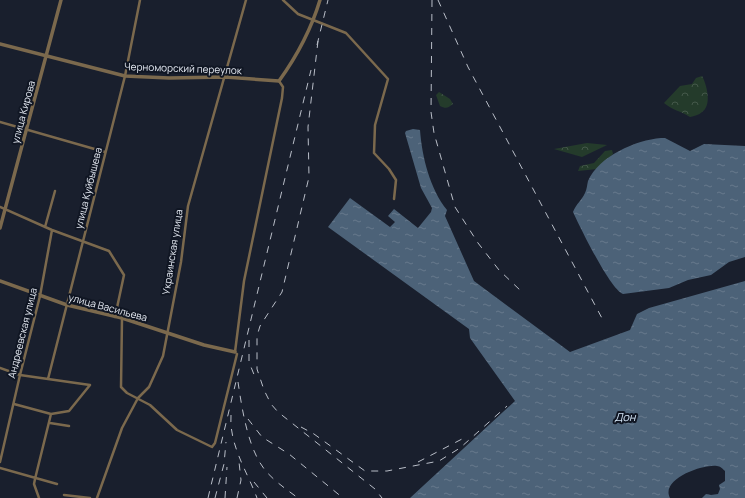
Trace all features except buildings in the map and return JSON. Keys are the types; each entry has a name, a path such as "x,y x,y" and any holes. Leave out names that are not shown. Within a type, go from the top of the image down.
{"street":[{"name":"улица Кирова","path":"0,228 61,0"},
{"name":"улица Куйбышева","path":"48,379 82,240 125,76 140,0"},
{"name":"Украинская улица","path":"98,498 117,440 138,398 149,387 163,356 180,262 188,206 246,0"},
{"path":"283,0 298,14 346,33 388,79 376,125 374,153 390,169 396,180 394,199"},
{"path":"122,318 121,387 127,393 150,405 177,430 212,447 215,443 236,353 244,281 282,98 283,87 279,81 300,49 314,21 320,0"},
{"name":"Черноморский переулок","path":"0,44 125,76 169,78 225,76 279,81"},
{"path":"0,122 105,152"},
{"path":"45,227 56,191"},
{"path":"0,207 52,230 82,240 109,252 124,275 115,317"},
{"name":"Андреевская улица","path":"0,462 40,296 52,230"},
{"name":"улица Васильева","path":"0,281 67,305 122,318 166,333 236,353"},
{"path":"0,368 20,375 90,385 69,410 52,414 14,404"},
{"path":"39,498 34,484 52,414"},
{"path":"49,423 69,426"},
{"path":"0,468 57,484"},
{"path":"64,495 90,498"}],"green space":[{"path":"702,76 706,84 708,100 705,109 701,113 690,117 664,103 680,86 692,84 696,78"},
{"path":"439,92 450,99 453,104 447,108 440,106 436,95"},
{"path":"587,143 607,145 582,157 554,149"},
{"path":"612,150 613,154 597,169 578,171 580,166 594,163 605,151"}],"water":[{"name":"Дон","path":"413,129 420,130 428,172 441,202 447,210 445,216 474,281 570,352 630,330 637,314 649,308 745,281 745,498 702,498 706,494 718,494 720,489 719,485 725,481 725,471 720,467 711,466 693,470 677,479 671,485 669,491 670,498 410,498 515,401 470,338 469,329 328,227 350,198 390,227 395,222 388,216 394,209 418,228 431,212 432,208 421,188 405,133 406,131"},
{"path":"665,138 690,151 704,144 745,146 745,257 729,262 711,275 688,280 669,288 623,294 617,290 603,270 573,212 585,193 588,181 593,172 609,157 630,146 651,139"}],"railway":[{"path":"317,45 328,0"},
{"path":"432,0 431,112 434,133 455,207 478,243 499,270 521,291"},
{"path":"438,0 468,67 604,322"},
{"path":"318,41 308,127 309,177 282,292 260,326 257,336 257,369 264,390 271,404 278,412 375,489 382,498"},
{"path":"208,498 311,70"},
{"path":"249,340 249,362 255,377"},
{"path":"238,382 250,440 259,461 272,478 298,498"},
{"path":"301,427 314,434 365,471 387,471 439,461 460,448 507,406"},
{"path":"231,415 231,426 236,447 257,498"},
{"path":"248,419 262,437 289,454 343,498"},
{"path":"418,462 462,439"},
{"path":"215,498 224,464 226,442"},
{"path":"237,498 241,480 239,462"},
{"path":"225,498 227,467"},
{"path":"254,482 267,498"}]}
